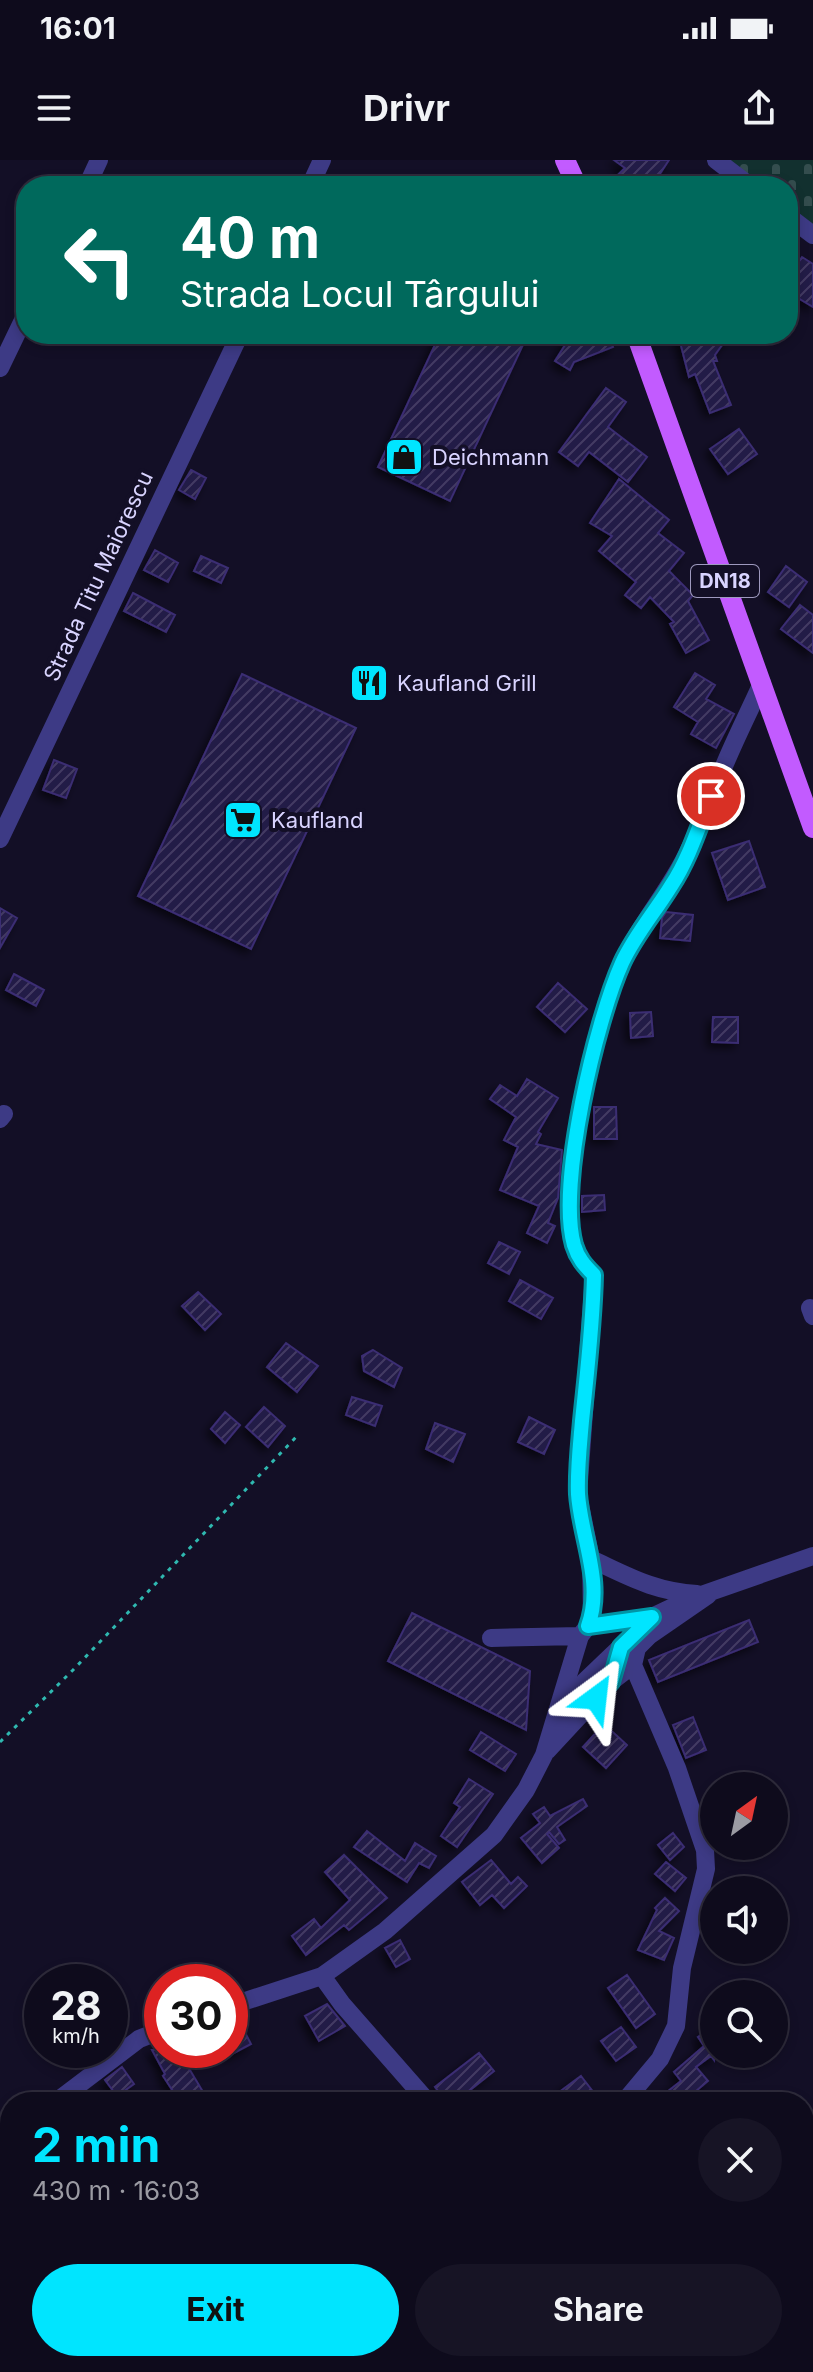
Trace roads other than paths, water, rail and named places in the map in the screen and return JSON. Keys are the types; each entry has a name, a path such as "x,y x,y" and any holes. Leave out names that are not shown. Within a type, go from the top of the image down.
{"main road":[{"name":"DN18","path":"640,344 813,828"}],"street":[{"path":"716,160 737,176"},
{"path":"0,368 16,335"},
{"name":"Strada Titu Maiorescu","path":"0,839 235,344"},
{"path":"544,1755 592,1615 591,1559 578,1495 594,1275 580,1261 573,1242 571,1207 572,1168 583,1104 600,1028 621,966 631,944 673,884 762,683"},
{"path":"491,1638 584,1631 652,1617 690,1599 813,1556"},
{"path":"591,1559 671,1593 708,1595"},
{"path":"632,2092 660,2059 676,2026 682,1968 706,1869 705,1850 677,1768 633,1665 637,1648 650,1635 708,1595"},
{"path":"248,2000 322,1976 385,1931 494,1835 526,1790 570,1698 652,1617"},
{"path":"611,1682 621,1647"},
{"path":"544,1755 611,1682 633,1665"},
{"path":"322,1976 342,2004 419,2092"},
{"path":"69,2092 144,2037"}],"place":[{"name":"Deichmann","path":"404,457"},
{"name":"Kaufland Grill","path":"369,683"},
{"name":"Kaufland","path":"243,820"}]}
